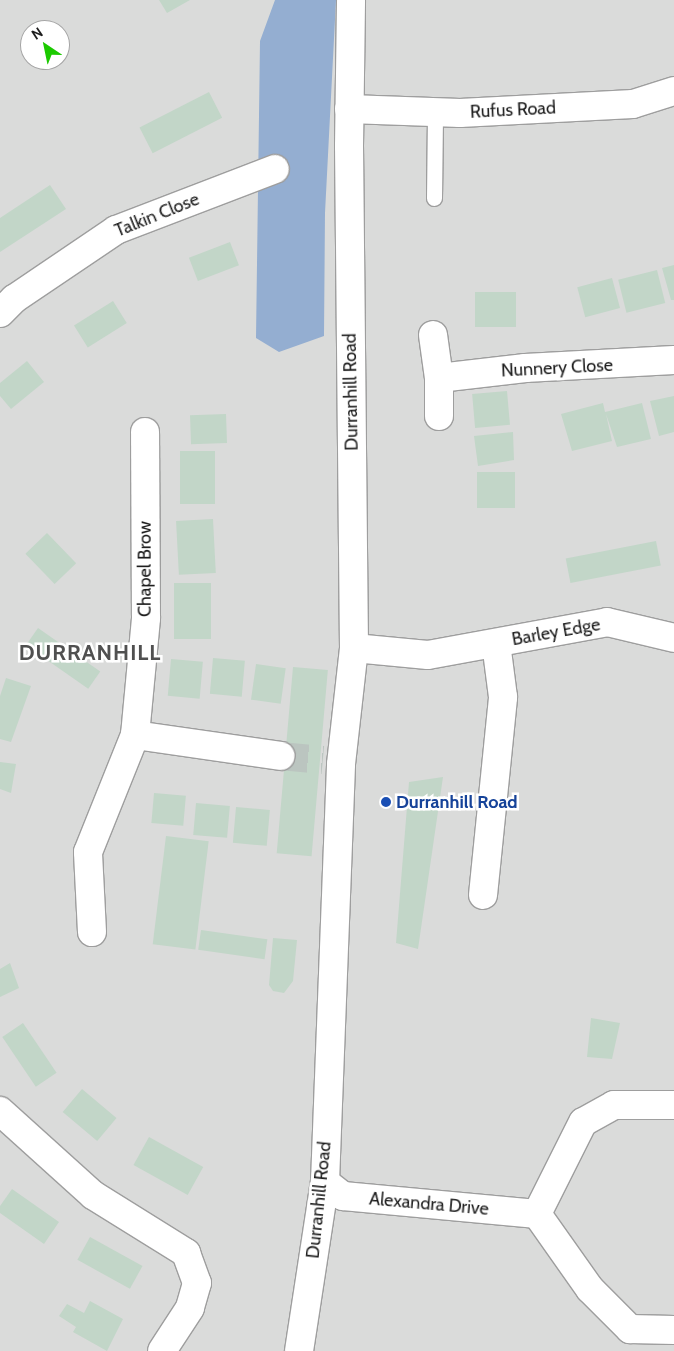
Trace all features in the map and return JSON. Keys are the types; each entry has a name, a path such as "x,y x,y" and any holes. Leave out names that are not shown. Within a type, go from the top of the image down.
{"street":[{"name":"Durranhill Road","path":"299,1351 325,1182 332,762 354,648 350,109 351,0"},
{"name":"Rufus Road","path":"350,109 435,113 633,104 674,91"},
{"name":"Talkin Close","path":"0,313 14,299 116,230 275,168"},
{"path":"433,335 439,378 439,416"},
{"name":"Nunnery Close","path":"439,378 525,368 674,360"},
{"name":"Chapel Brow","path":"92,932 88,852 135,735 146,618 145,432"},
{"name":"Barley Edge","path":"354,648 428,655 607,622 674,638"},
{"name":"Barley Edge","path":"483,894 503,697 496,643"},
{"path":"135,735 280,756"},
{"path":"674,1106 614,1105 584,1122 538,1214 590,1289 630,1329 674,1330"},
{"path":"0,1111 93,1195 186,1253 197,1283 190,1308 162,1351"},
{"name":"Alexandra Drive","path":"325,1182 343,1196 538,1214"}],"lane":[{"path":"434,198 435,113"}],"shaded area":[{"path":"0,0 674,0 674,1351 0,1351"},
{"path":"275,0 336,0 325,213 324,336 279,352 256,338 260,41"}],"building":[{"path":"159,0 190,0 167,13"},
{"path":"209,92 222,118 153,153 140,127"},
{"path":"50,185 66,209 0,252 0,218"},
{"path":"230,242 239,265 198,281 189,258"},
{"path":"674,265 674,300 671,300 662,268"},
{"path":"657,270 665,303 626,313 618,280"},
{"path":"612,278 620,308 585,317 577,287"},
{"path":"475,292 516,292 516,327 475,327"},
{"path":"113,301 127,323 88,347 74,325"},
{"path":"27,361 44,382 11,409 0,396 0,383"},
{"path":"507,391 510,425 475,428 472,394"},
{"path":"674,396 674,432 659,436 650,401"},
{"path":"603,403 605,412 642,403 651,439 617,447 606,414 612,441 572,451 561,414"},
{"path":"226,414 227,443 191,444 190,415"},
{"path":"513,432 514,460 478,466 474,436"},
{"path":"180,451 215,451 215,504 180,504"},
{"path":"477,472 515,472 515,508 477,508"},
{"path":"213,519 216,573 179,575 176,521"},
{"path":"47,533 76,563 55,584 25,554"},
{"path":"656,541 661,566 570,583 566,559"},
{"path":"174,583 211,583 211,639 174,639"},
{"path":"38,628 100,672 88,689 26,645"},
{"path":"213,658 245,661 242,697 210,694"},
{"path":"171,659 203,662 200,699 168,696"},
{"path":"256,664 286,668 281,704 251,700"},
{"path":"293,667 328,670 312,856 277,853"},
{"path":"6,678 31,686 11,742 0,739 0,696"},
{"path":"0,762 16,764 11,793 0,789"},
{"path":"443,777 418,949 396,943 409,782"},
{"path":"154,793 186,796 183,826 151,823"},
{"path":"196,803 230,806 227,838 193,835"},
{"path":"236,807 270,810 267,846 233,843"},
{"path":"166,836 209,841 195,949 153,944"},
{"path":"201,930 267,939 265,959 198,950"},
{"path":"273,938 297,940 293,981 284,993 273,991 269,985"},
{"path":"10,963 19,988 0,997 0,969"},
{"path":"591,1018 620,1023 612,1059 587,1057"},
{"path":"23,1023 57,1073 36,1087 2,1037"},
{"path":"82,1089 116,1118 97,1141 63,1112"},
{"path":"149,1137 203,1167 188,1195 133,1165"},
{"path":"12,1189 59,1222 44,1244 0,1213 0,1206"},
{"path":"90,1237 142,1266 130,1289 77,1260"},
{"path":"90,1301 123,1319 107,1351 73,1332 76,1327 59,1316 67,1304 84,1313"}],"tunnel":[{"path":"280,756 323,760"}],"place":[{"name":"Durranhill Road","path":"386,802"}],"district":[{"name":"DURRANHILL","path":"90,653"}]}
